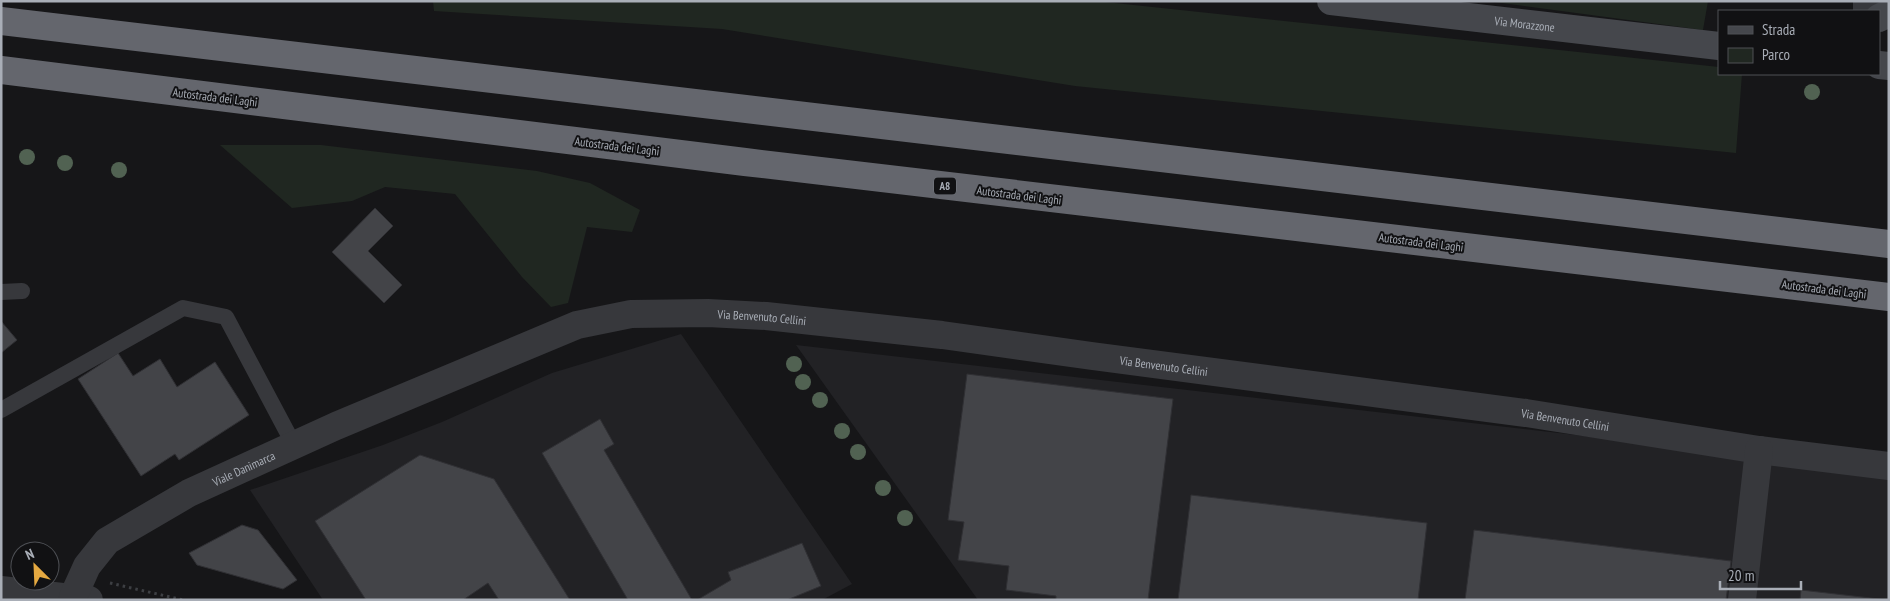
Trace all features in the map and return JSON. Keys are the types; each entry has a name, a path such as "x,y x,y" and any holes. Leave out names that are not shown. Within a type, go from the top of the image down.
{"highway":[{"path":"1,21 1889,244"},
{"name":"Autostrada dei Laghi","path":"1,70 765,165 1889,297"}],"street":[{"name":"Via Morazzone","path":"1331,1 1718,46"},
{"name":"Via Benvenuto Cellini","path":"447,381 577,325 631,314 708,313 766,316 942,335 1526,413 1760,450 1889,466"},
{"name":"Viale Danimarca","path":"91,593 87,566 107,541 189,493 294,445 447,381"},
{"path":"1742,600 1760,450"},
{"path":"1,590 91,593"}],"lane":[{"path":"1,292 22,291"},
{"path":"1,410 183,308 226,318 294,445"}],"path":[{"path":"91,593 183,600"}],"shaded area":[{"path":"681,334 852,584 822,600 323,600 250,490 383,445 442,422 552,373"},
{"path":"796,345 1889,471 1889,600 978,600"}],"green space":[{"path":"433,1 1096,1 1718,67 1718,75 1742,75 1736,153 1075,86 722,29 434,11"},
{"path":"1487,1 1708,1 1703,30"},
{"path":"220,145 321,145 537,171 590,183 640,210 632,232 587,227 568,303 551,307 522,277 455,194 385,187 352,201 292,208"}],"building":[{"path":"375,208 393,226 368,251 402,285 384,303 332,252"},
{"path":"1,321 17,340 1,353"},
{"path":"118,353 133,376 160,359 177,387 215,362 249,415 179,460 175,454 141,476 78,379"},
{"path":"967,374 1173,399 1148,600 1056,600 1056,596 1006,590 1009,566 958,560 964,522 948,520"},
{"path":"600,419 614,444 604,450 692,600 628,600 542,453"},
{"path":"420,455 494,479 570,600 499,600 488,583 463,600 366,600 315,521"},
{"path":"1191,495 1427,523 1418,600 1178,600"},
{"path":"242,525 258,530 297,580 283,589 197,565 189,553"},
{"path":"1474,530 1731,561 1726,600 1465,600"},
{"path":"802,543 821,586 787,600 697,600 731,580 728,572"},
{"path":"1801,590 1888,600 1800,600"}]}
